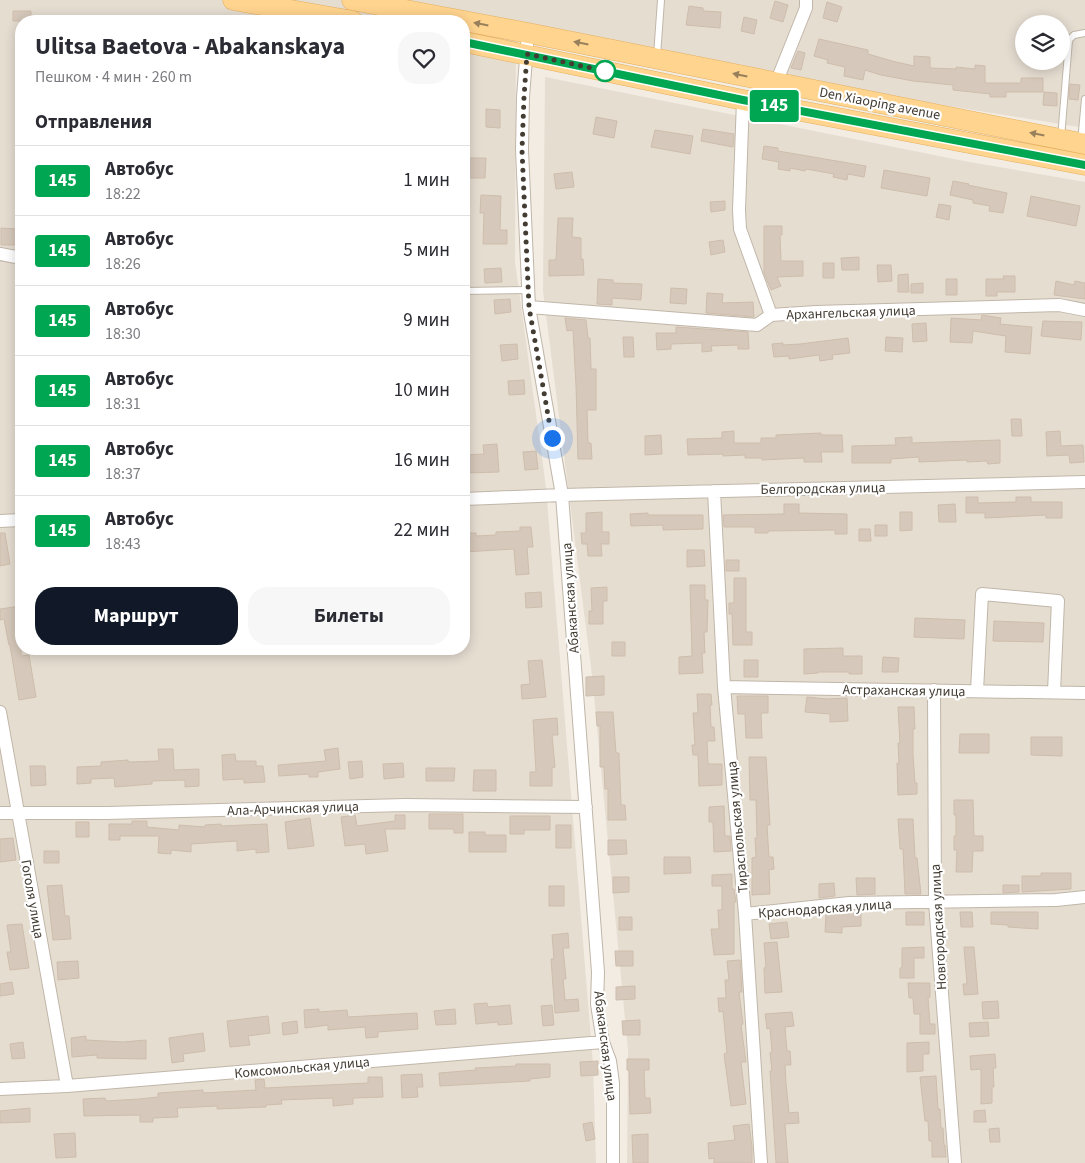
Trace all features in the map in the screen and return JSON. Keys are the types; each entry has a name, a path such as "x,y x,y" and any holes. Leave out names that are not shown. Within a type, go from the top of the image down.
{"main road":[{"path":"233,0 319,15"},
{"name":"Den Xiaoping avenue","path":"352,0 378,3 438,15"},
{"name":"Den Xiaoping avenue","path":"470,21 1083,143"},
{"name":"Den Xiaoping avenue","path":"470,43 743,100 1085,165"}],"street":[{"path":"776,83 806,8 806,0"},
{"name":"Абаканская улица","path":"528,33 522,150 529,307 562,494 598,972 597,1004 603,1042 610,1061 613,1083 613,1163"},
{"path":"743,100 740,229 771,316"},
{"path":"0,254 15,257"},
{"name":"Архангельская улица","path":"529,307 758,325 771,316 816,312 1059,306 1085,310"},
{"name":"Белгородская улица","path":"470,499 562,494 1085,482"},
{"name":"Тираспольская улица","path":"714,491 724,687 745,914 761,1163"},
{"path":"0,521 15,520"},
{"path":"977,691 982,594 1058,601 1054,692"},
{"name":"Астраханская улица","path":"724,687 1085,693"},
{"name":"Новгородская улица","path":"934,690 935,902 955,1163"},
{"name":"Гоголя улица","path":"0,712 67,1086"},
{"name":"Ала-Арчинская улица","path":"0,813 107,814 404,805 586,808"},
{"name":"Краснодарская улица","path":"745,914 849,903 1056,900 1085,897"},
{"name":"Комсомольская улица","path":"0,1089 67,1086 603,1042"}],"lane":[{"path":"657,58 661,0"},
{"path":"1060,139 1069,40 1074,35 1085,33"},
{"path":"1083,143 1085,99"},
{"path":"470,291 529,290"}],"shaded area":[{"path":"0,0 1085,0 1085,128 838,88 516,32 515,262 546,487 593,1064 596,1163 0,1163"},
{"path":"545,77 964,161 1085,182 1085,1163 627,1163 628,1050 592,675 543,291"}],"building":[{"path":"775,1 788,5 783,22 770,18"},
{"path":"827,2 842,7 837,22 823,18"},
{"path":"689,6 703,8 703,11 721,12 720,28 686,25"},
{"path":"13,11 31,11 31,15 15,15 15,21 13,21"},
{"path":"744,17 757,20 754,34 741,31"},
{"path":"819,39 868,50 868,54 914,66 914,56 930,57 930,68 956,69 956,67 975,69 975,65 985,66 985,83 1021,83 1021,78 1043,78 1043,92 1006,92 1006,97 990,97 990,94 953,90 953,85 913,81 865,70 863,80 844,76 845,67 827,63 828,60 814,56"},
{"path":"798,51 805,53 801,70 791,68"},
{"path":"1070,84 1080,85 1078,100 1069,99"},
{"path":"1044,92 1057,93 1057,106 1043,105"},
{"path":"486,109 500,110 500,128 486,127"},
{"path":"596,117 617,121 614,138 593,134"},
{"path":"703,129 734,134 733,147 701,141"},
{"path":"655,130 693,136 690,154 651,147"},
{"path":"764,146 778,148 778,151 866,166 864,177 848,174 847,180 833,177 834,174 806,169 805,171 790,168 790,171 778,169 779,162 762,159"},
{"path":"470,158 486,158 485,178 470,178"},
{"path":"884,170 930,178 927,196 881,188"},
{"path":"572,172 574,187 556,189 554,174"},
{"path":"953,181 1007,193 1003,213 989,211 990,206 973,203 973,200 950,195"},
{"path":"481,195 501,196 500,230 507,230 507,244 483,244 484,213 480,213"},
{"path":"1031,196 1080,206 1076,226 1027,216"},
{"path":"725,201 725,210 711,212 710,202"},
{"path":"939,204 951,206 949,220 936,217"},
{"path":"558,218 573,218 572,237 581,238 581,259 583,259 584,275 549,276 549,260 556,260"},
{"path":"764,226 782,226 782,235 780,235 781,261 803,261 803,276 777,277 781,286 771,290 764,273"},
{"path":"1,228 15,229 15,245 1,245"},
{"path":"723,240 725,252 711,255 709,242"},
{"path":"859,257 859,270 842,270 841,258"},
{"path":"823,263 834,263 834,278 823,278"},
{"path":"877,265 891,265 892,281 878,282"},
{"path":"501,268 502,282 485,283 484,269"},
{"path":"908,274 909,292 898,292 898,275"},
{"path":"1003,276 1015,276 1015,292 997,292 997,296 986,296 986,279 1004,279"},
{"path":"598,279 613,280 613,283 642,284 641,300 612,298 612,305 597,304"},
{"path":"946,279 957,279 957,295 946,295"},
{"path":"1056,281 1074,285 1075,281 1085,283 1085,299 1054,295"},
{"path":"923,283 923,293 911,293 911,284"},
{"path":"671,288 687,289 686,304 670,303"},
{"path":"707,293 723,294 722,303 753,302 754,317 706,313"},
{"path":"510,299 511,312 495,314 494,300"},
{"path":"982,315 1001,318 1000,324 1032,327 1030,354 1005,352 1006,336 973,331 972,343 950,342 951,318 981,320"},
{"path":"565,318 586,320 588,338 590,338 591,369 596,369 596,410 587,410 588,443 591,443 592,459 578,459 573,330 567,331"},
{"path":"1043,321 1082,322 1081,340 1041,336"},
{"path":"926,323 927,341 913,342 912,324"},
{"path":"676,327 748,332 749,349 738,349 738,345 711,346 712,351 702,352 702,343 671,344 671,349 657,350 656,333 676,333"},
{"path":"623,337 633,337 634,357 624,357"},
{"path":"886,337 903,338 902,352 885,351"},
{"path":"848,338 850,353 832,355 833,359 820,361 819,355 789,359 789,356 774,357 772,344 800,344"},
{"path":"517,344 518,359 502,361 500,345"},
{"path":"524,380 525,394 509,395 508,381"},
{"path":"1011,419 1021,419 1022,436 1012,436"},
{"path":"734,431 734,443 761,443 761,438 776,438 776,435 821,433 821,435 842,435 843,452 821,452 822,462 804,462 804,458 762,460 762,458 745,458 745,455 688,455 687,439 722,438 722,432"},
{"path":"1060,431 1061,446 1083,445 1084,462 1070,463 1069,455 1047,456 1046,432"},
{"path":"661,435 662,454 645,455 645,436"},
{"path":"912,437 912,443 1000,440 1000,463 988,464 987,461 967,462 967,460 919,462 919,457 891,459 891,463 852,463 852,446 896,445 895,438"},
{"path":"497,444 499,472 470,473 470,455 484,454 483,445"},
{"path":"536,451 538,469 525,470 523,452"},
{"path":"966,497 978,497 978,503 1016,502 1016,497 1031,497 1031,502 1062,502 1062,518 1046,518 1046,515 985,518 985,513 966,513"},
{"path":"784,504 799,504 799,513 847,514 847,534 835,534 835,530 768,531 768,533 755,533 755,527 724,527 723,515 784,514"},
{"path":"955,504 956,522 939,522 938,505"},
{"path":"602,512 602,532 609,532 609,544 601,544 602,556 588,556 587,544 582,544 581,533 586,533 586,513"},
{"path":"900,512 912,512 912,530 900,531"},
{"path":"648,513 648,515 703,515 703,529 663,530 663,525 631,526 630,514"},
{"path":"875,525 887,525 887,536 875,536"},
{"path":"520,527 531,527 533,547 527,547 529,574 516,575 514,549 470,552 470,533 476,533 476,536 496,535 496,532 520,531"},
{"path":"859,529 870,529 871,541 859,541"},
{"path":"0,533 5,533 10,564 0,566"},
{"path":"687,550 704,550 705,566 687,567"},
{"path":"726,560 739,560 739,571 726,571"},
{"path":"734,578 746,578 746,632 752,632 752,645 733,645 732,614 729,614 729,603 734,603"},
{"path":"690,585 705,585 705,600 708,600 707,632 704,632 705,653 702,653 703,673 679,674 679,657 692,656"},
{"path":"607,587 607,601 603,601 603,624 589,624 589,611 592,611 591,588"},
{"path":"541,592 542,607 526,608 525,593"},
{"path":"15,607 15,655 29,655 36,697 19,700 10,645 4,619 0,620 0,609"},
{"path":"915,618 965,620 964,639 914,637"},
{"path":"994,621 1044,623 1043,642 993,641"},
{"path":"612,642 625,642 625,656 612,656"},
{"path":"843,648 843,656 862,656 862,674 818,672 804,674 804,649"},
{"path":"883,657 899,658 898,672 882,672"},
{"path":"542,660 546,697 522,699 521,685 530,684 528,661"},
{"path":"744,660 758,660 758,677 744,677"},
{"path":"604,676 604,695 586,696 586,677"},
{"path":"697,694 711,694 711,727 714,727 715,741 707,741 708,764 722,764 722,785 699,786 698,755 693,755 692,745 695,745 693,713 698,713"},
{"path":"737,696 768,696 768,713 761,713 762,738 746,738 745,714 738,714"},
{"path":"807,697 847,698 848,721 830,722 830,714 805,712"},
{"path":"898,707 914,707 913,755 917,794 898,795 897,763 899,763 898,743 900,743"},
{"path":"596,712 613,712 616,753 619,753 621,805 625,805 626,820 608,820 608,789 605,789 604,767 600,767 600,726 597,726"},
{"path":"557,718 558,735 552,735 555,767 552,768 552,786 530,786 530,772 536,772 533,720"},
{"path":"960,734 989,734 989,753 959,753"},
{"path":"1031,737 1062,737 1062,756 1031,755"},
{"path":"338,748 340,769 318,772 318,777 309,777 309,774 279,776 278,765 326,761 324,750"},
{"path":"158,749 173,749 174,770 199,769 199,786 185,787 185,780 152,781 152,784 115,787 114,778 91,779 91,783 77,784 77,767 101,766 101,762 128,760 128,762 159,761"},
{"path":"235,754 236,761 256,761 256,766 263,766 265,782 244,783 244,779 223,780 222,755"},
{"path":"749,757 766,757 770,825 767,825 769,857 773,857 774,869 769,870 770,894 752,895 752,858 756,857 755,838 757,838 756,800 750,800"},
{"path":"362,761 363,777 350,779 348,762"},
{"path":"403,763 404,777 384,779 383,764"},
{"path":"30,766 45,766 46,785 31,786"},
{"path":"426,768 455,768 454,781 426,781"},
{"path":"474,770 496,770 496,791 473,791"},
{"path":"954,800 973,800 974,836 983,836 983,851 973,851 972,872 956,872 957,850 954,850 956,815 954,815"},
{"path":"724,806 725,836 730,836 731,851 714,852 713,822 709,822 709,807"},
{"path":"429,814 463,814 463,833 454,833 454,829 429,829"},
{"path":"355,815 357,826 395,821 395,815 405,815 405,829 385,829 388,851 366,854 365,844 345,846 341,817"},
{"path":"510,816 550,816 550,830 524,830 524,834 510,834"},
{"path":"310,818 314,846 288,849 285,822"},
{"path":"898,819 913,819 915,858 917,858 921,894 905,894 903,849 900,849"},
{"path":"132,821 147,821 147,827 179,830 179,825 205,827 205,825 221,824 221,826 267,824 269,852 256,853 256,849 237,851 237,841 191,844 191,852 171,850 171,854 158,853 159,836 120,836 120,840 109,840 109,824 132,824"},
{"path":"76,822 89,822 89,837 76,837"},
{"path":"556,825 571,825 571,848 556,848"},
{"path":"469,832 485,832 485,835 506,835 506,852 469,852"},
{"path":"13,838 16,860 0,862 0,839"},
{"path":"608,840 626,840 627,854 608,855"},
{"path":"44,851 59,851 59,863 44,863"},
{"path":"664,857 690,857 691,873 664,874"},
{"path":"1041,873 1071,873 1071,889 1022,892 1022,876 1041,876"},
{"path":"732,874 732,889 734,889 736,902 734,902 734,954 714,955 711,929 719,929 718,910 722,910 722,886 712,886 712,875"},
{"path":"613,877 629,877 629,892 613,893"},
{"path":"856,878 875,878 875,894 857,895"},
{"path":"834,883 835,896 819,898 819,884"},
{"path":"62,885 65,916 69,916 71,939 53,940 47,886"},
{"path":"1003,885 1019,885 1019,892 1003,893"},
{"path":"549,886 564,886 564,906 549,906"},
{"path":"839,912 861,913 861,926 842,927 842,933 825,932 826,914"},
{"path":"906,912 924,912 924,925 906,925"},
{"path":"960,912 972,912 973,927 961,927"},
{"path":"991,912 1038,912 1038,929 991,924"},
{"path":"619,917 632,917 632,930 619,930"},
{"path":"787,922 789,937 771,939 769,924"},
{"path":"22,924 29,968 10,970 7,952 11,952 7,925"},
{"path":"568,933 569,948 563,948 566,979 563,979 565,1000 578,999 579,1011 555,1013 551,959 554,959 552,935"},
{"path":"777,942 782,992 765,993 764,968 766,967 764,943"},
{"path":"924,947 924,958 914,958 914,978 900,978 902,948"},
{"path":"964,947 974,947 978,994 964,995 963,984 967,984"},
{"path":"615,951 633,951 633,966 616,966"},
{"path":"740,960 742,992 739,992 746,1062 741,1062 746,1104 731,1106 724,1054 727,1053 723,1011 719,1012 718,998 726,998 725,980 729,980 727,961"},
{"path":"78,961 79,978 58,980 57,962"},
{"path":"12,982 14,994 0,996 0,984"},
{"path":"908,983 930,983 930,997 928,998 930,1024 935,1024 935,1034 920,1034 920,1014 914,1014 913,998 909,998"},
{"path":"635,986 635,999 616,1000 616,987"},
{"path":"998,1001 999,1018 983,1019 982,1002"},
{"path":"487,1003 488,1007 510,1005 512,1024 498,1025 498,1022 476,1024 474,1004"},
{"path":"552,1005 554,1025 543,1026 541,1006"},
{"path":"319,1009 319,1012 347,1010 348,1017 417,1013 418,1029 378,1032 378,1037 366,1038 365,1027 328,1030 328,1025 305,1028 304,1010"},
{"path":"455,1009 456,1024 436,1025 434,1011"},
{"path":"792,1012 794,1026 785,1027 787,1051 790,1051 791,1065 785,1065 786,1083 789,1113 798,1112 799,1123 785,1124 788,1163 776,1163 770,1071 772,1071 770,1053 772,1052 770,1028 767,1029 765,1014"},
{"path":"268,1016 270,1033 248,1036 250,1045 230,1047 227,1021"},
{"path":"640,1020 640,1035 623,1035 622,1021"},
{"path":"297,1021 298,1033 283,1035 282,1023"},
{"path":"988,1022 989,1036 970,1037 969,1023"},
{"path":"203,1033 205,1051 183,1054 184,1061 172,1063 169,1038"},
{"path":"86,1036 86,1040 123,1042 146,1040 146,1059 97,1058 97,1055 72,1057 71,1038"},
{"path":"23,1042 25,1058 12,1059 10,1044"},
{"path":"929,1042 929,1054 923,1054 923,1071 907,1072 907,1043"},
{"path":"995,1054 996,1068 993,1068 994,1087 992,1087 992,1103 981,1104 981,1069 971,1070 970,1056"},
{"path":"627,1059 649,1059 649,1070 644,1070 645,1098 650,1098 651,1113 630,1114"},
{"path":"598,1061 598,1075 581,1076 580,1062"},
{"path":"516,1064 550,1064 550,1077 530,1079 530,1081 440,1086 439,1073 476,1070 475,1068 516,1066"},
{"path":"422,1074 423,1087 417,1087 418,1097 402,1098 401,1075"},
{"path":"936,1076 938,1109 940,1109 946,1157 932,1157 932,1141 929,1141 928,1121 925,1121 920,1077"},
{"path":"368,1077 382,1077 383,1097 353,1098 353,1104 333,1106 333,1098 281,1100 282,1104 266,1105 266,1107 217,1109 217,1106 177,1108 178,1117 153,1118 153,1122 140,1122 140,1115 84,1116 83,1099 105,1098 106,1101 158,1097 158,1093 203,1090 203,1093 256,1090 255,1080 264,1079 265,1088 368,1083"},
{"path":"30,1108 30,1122 0,1123 0,1111"},
{"path":"985,1110 986,1122 974,1122 974,1111"},
{"path":"592,1122 595,1139 586,1141 583,1124"},
{"path":"749,1124 752,1163 714,1163 714,1158 709,1159 708,1143 735,1140 733,1126"},
{"path":"999,1128 1000,1142 990,1142 989,1129"},
{"path":"75,1133 76,1157 56,1158 54,1134"},
{"path":"648,1134 648,1163 633,1163 632,1135"}],"bus line":[{"name":"145","path":"470,43 743,100 1085,165"}],"route":[{"path":"552,438 529,307 522,150 527,54 605,71"}]}
